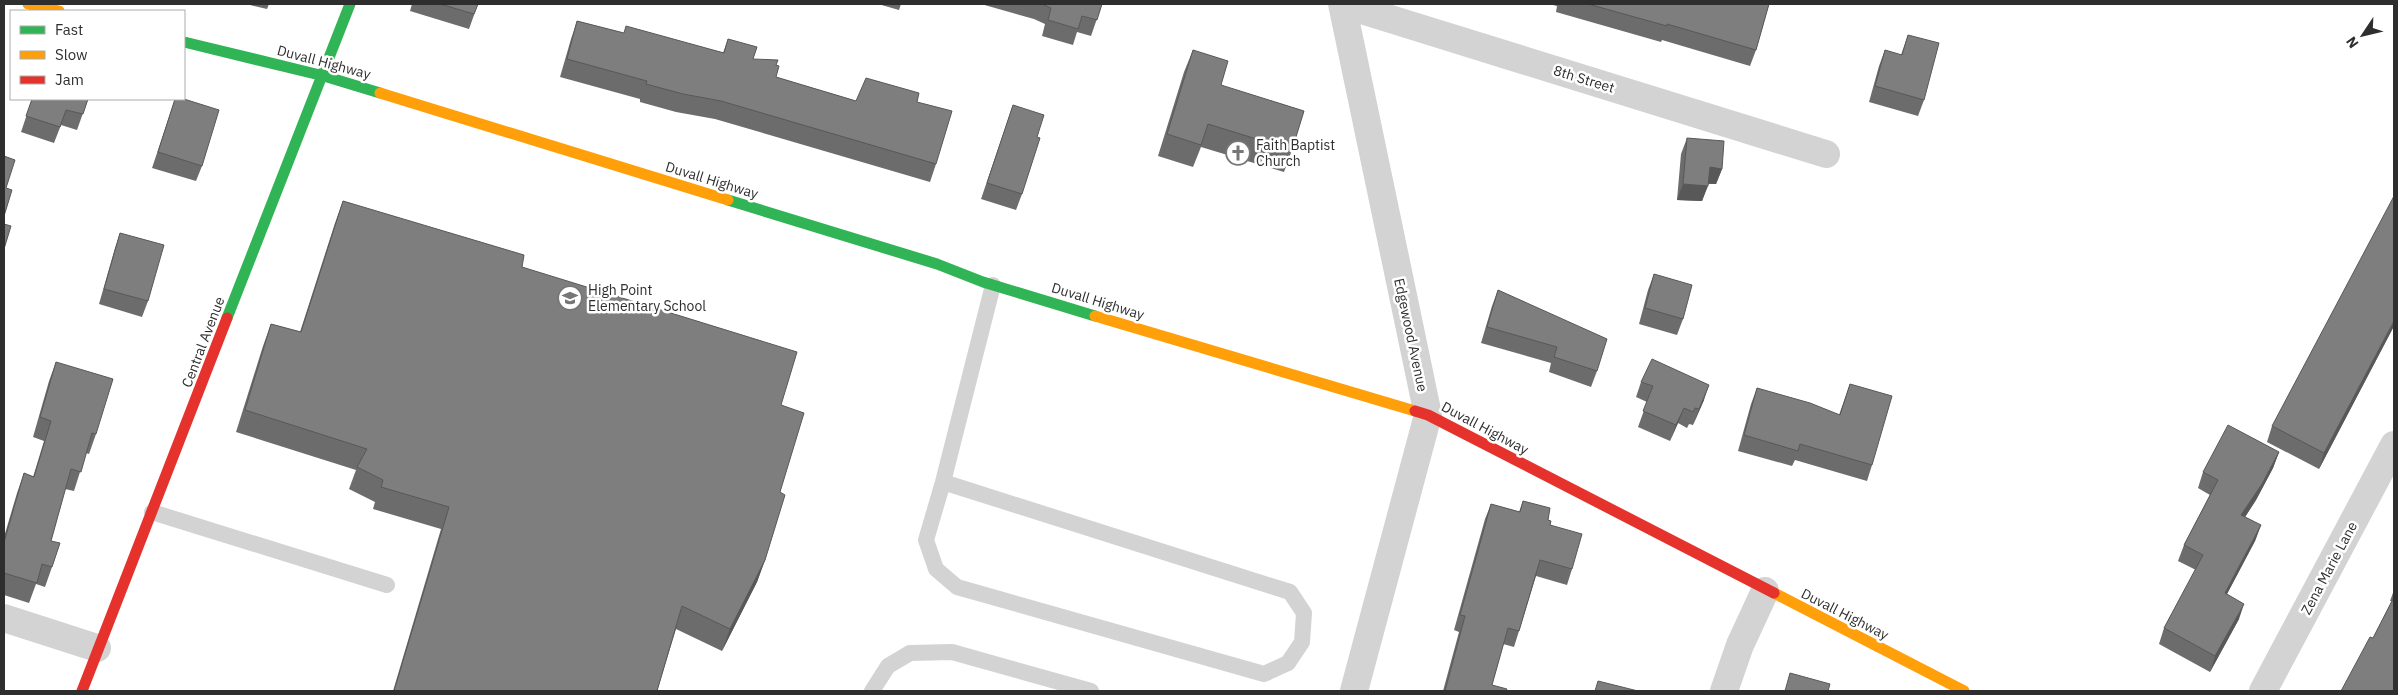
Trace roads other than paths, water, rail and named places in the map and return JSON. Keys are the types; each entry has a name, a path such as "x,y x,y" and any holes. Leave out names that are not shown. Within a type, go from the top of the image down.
{"street":[{"path":"28,4 55,10"},
{"name":"Central Avenue","path":"82,691 324,76 350,4"},
{"name":"8th Street","path":"1342,4 1826,154"},
{"name":"Edgewood Avenue","path":"1342,4 1428,415 1354,691"},
{"name":"Duvall Highway","path":"185,42 324,76 937,264 994,285 1428,415 1765,591 1964,691"},
{"name":"Zena Marie Lane","path":"2263,691 2394,445"},
{"path":"1724,691 1740,645 1765,591"},
{"path":"4,618 98,648"}],"lane":[{"path":"943,482 1290,592 1304,613 1302,642 1288,663 1264,674 957,587 936,569 926,540 994,285"},
{"path":"152,512 387,585"},
{"path":"872,691 888,666 910,653 952,652 1091,691"}],"place":[{"name":"Faith Baptist Church","path":"1238,153"},
{"name":"High Point Elementary School","path":"570,298"}]}
